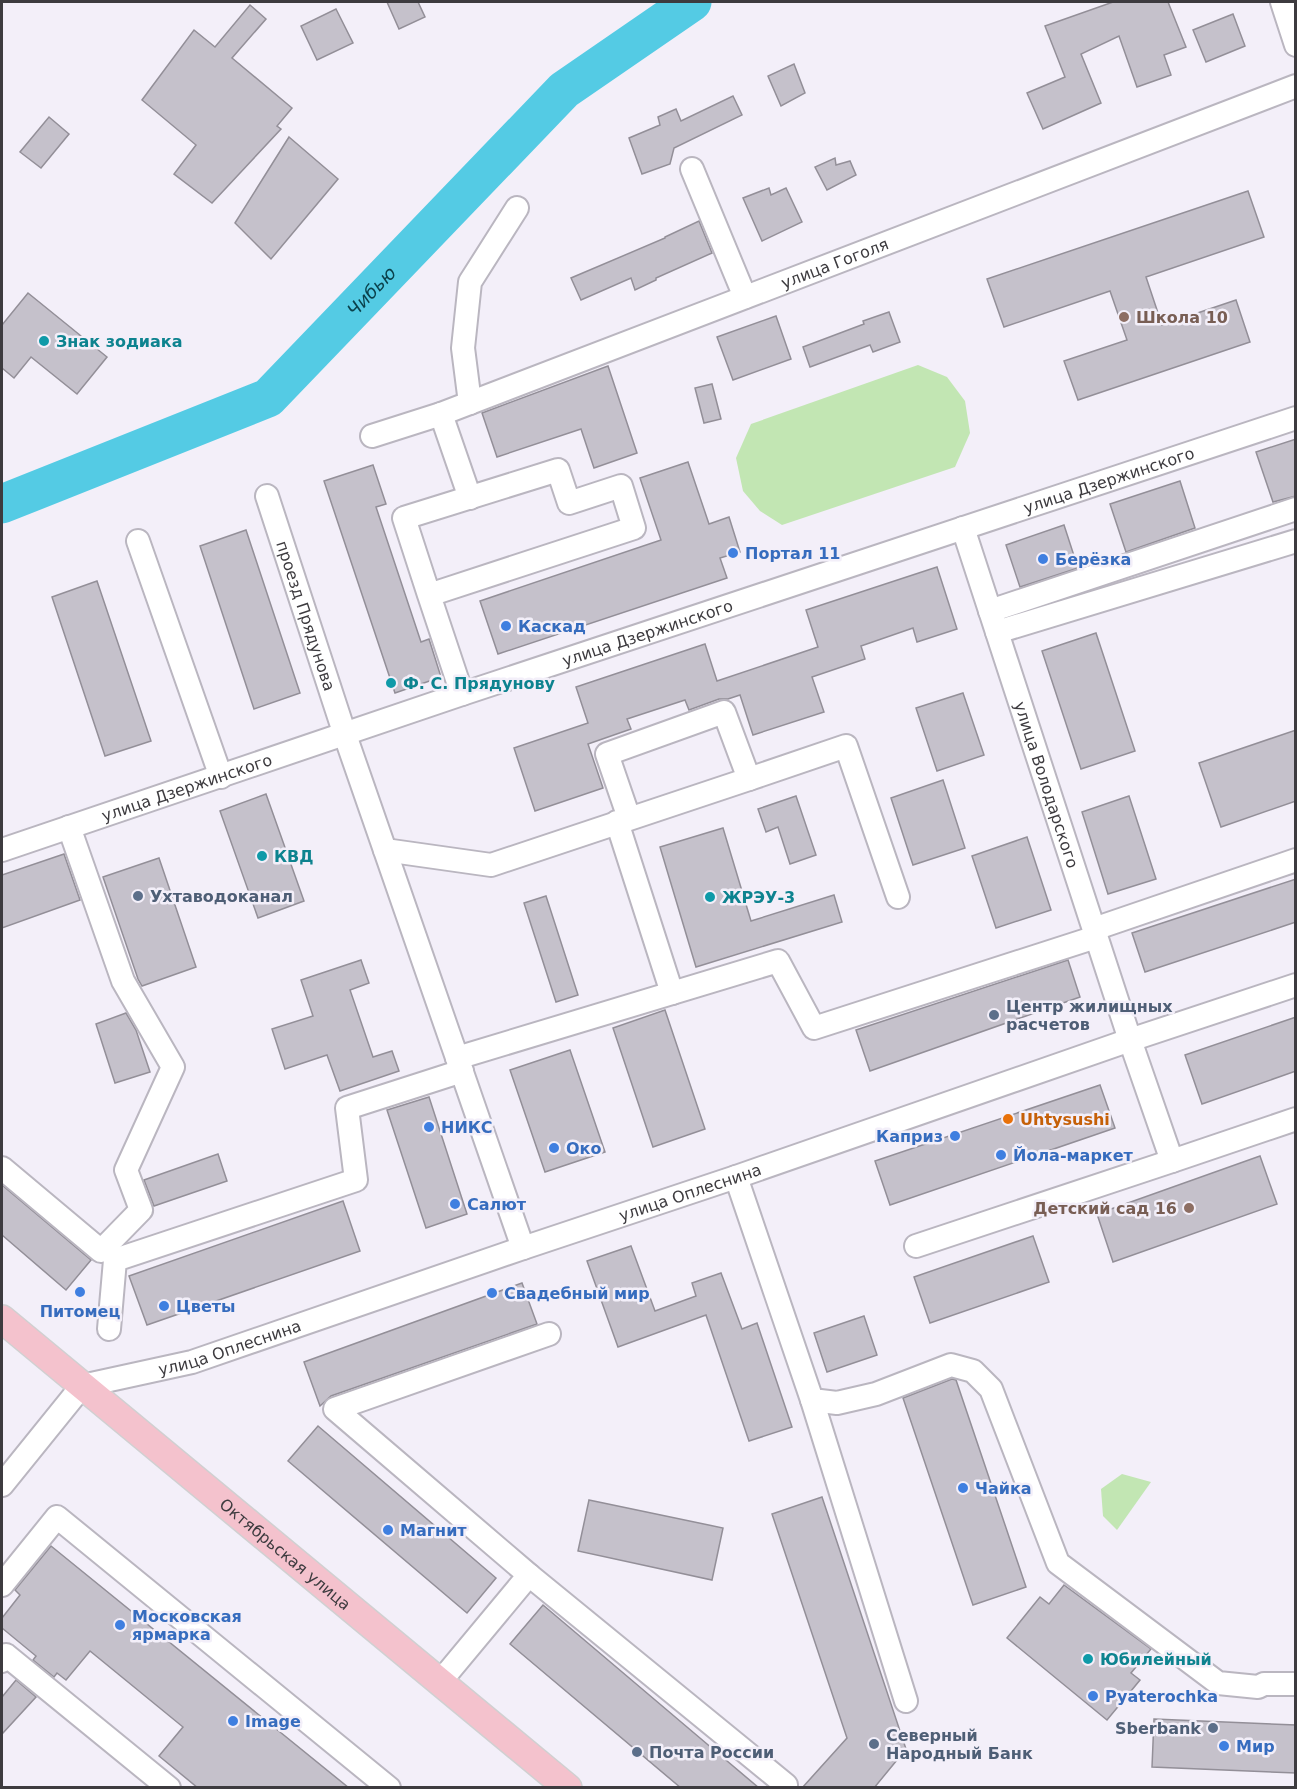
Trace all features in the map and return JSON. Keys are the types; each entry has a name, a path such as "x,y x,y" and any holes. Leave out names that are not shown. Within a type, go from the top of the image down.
{"main road":[{"name":"Октябрьская улица","path":"2,1319 568,1788"}],"street":[{"path":"1282,2 1296,45"},
{"name":"улица Гоголя","path":"372,436 441,414 1296,86"},
{"path":"692,169 745,297"},
{"path":"470,403 463,348 470,282 517,208"},
{"path":"441,414 470,498"},
{"name":"улица Дзержинского","path":"2,850 462,694 1296,418"},
{"path":"429,595 634,528 621,486 569,503 558,470 404,518 429,595 462,694"},
{"name":"проезд Прядунова","path":"267,496 345,735 523,1248"},
{"path":"994,622 1296,509"},
{"name":"улица Володарского","path":"963,528 1130,1040 1172,1161"},
{"path":"994,622 1296,541"},
{"path":"138,542 221,777"},
{"path":"672,993 623,820 607,754 724,712 749,779"},
{"path":"385,849 491,865 846,746 898,897"},
{"path":"2,1168 101,1251 141,1210 126,1170 173,1068 123,981 69,827"},
{"path":"109,1329 115,1260 356,1180 347,1108 459,1065 672,993 778,961 814,1028 1095,933 1296,860"},
{"name":"улица Оплеснина","path":"82,1386 192,1362 1296,985"},
{"path":"916,1245 1296,1119"},
{"path":"736,1178 812,1400 906,1701"},
{"path":"549,1334 335,1409 529,1575 786,1785"},
{"path":"812,1400 837,1404 876,1394 951,1365 973,1371 991,1389 1058,1563 1218,1683 1258,1687 1264,1684 1296,1684"},
{"path":"2,1485 82,1386"},
{"path":"2,1585 57,1518 389,1788"},
{"path":"441,1682 529,1575"},
{"path":"3,1656 169,1788"}],"green space":[{"path":"918,365 947,377 965,401 970,433 955,467 782,525 760,511 743,491 736,458 751,424"},
{"path":"1122,1474 1151,1482 1117,1530 1103,1516 1101,1489"}],"building":[{"path":"387,2 418,2 425,17 399,29"},
{"path":"1113,2 1168,2 1186,47 1164,55 1171,75 1137,87 1119,36 1081,54 1101,103 1043,129 1027,93 1065,77 1045,26"},
{"path":"250,5 266,19 232,58 292,108 277,126 281,129 212,203 174,174 196,145 142,100 194,30 215,47"},
{"path":"336,9 353,43 317,60 301,26"},
{"path":"1233,14 1245,46 1206,62 1193,30"},
{"path":"794,64 805,93 781,106 768,76"},
{"path":"733,96 742,115 674,148 670,164 642,174 629,138 660,125 658,117 676,109 681,121"},
{"path":"49,117 69,134 41,168 20,152"},
{"path":"289,137 338,179 271,259 235,223"},
{"path":"835,158 836,165 850,161 856,175 827,190 815,167"},
{"path":"769,188 771,195 786,188 802,222 762,241 743,198"},
{"path":"1248,191 1264,237 1146,277 1162,325 1236,300 1250,342 1078,400 1064,361 1127,340 1110,291 1004,327 987,279"},
{"path":"699,221 712,253 635,290 631,278 581,300 571,278"},
{"name":"Знак зодиака","path":"28,293 107,357 77,394 31,357 14,378 2,368 2,325"},
{"path":"889,312 900,342 873,352 870,345 810,367 803,347"},
{"path":"776,316 791,359 733,380 717,337"},
{"path":"608,366 637,453 594,468 581,429 497,457 482,413"},
{"path":"712,384 721,419 704,423 695,388"},
{"path":"1296,439 1296,496 1273,502 1256,452"},
{"path":"688,462 709,524 729,517 740,552 720,558 727,578 498,654 480,601 661,540 640,478"},
{"path":"373,465 386,504 376,507 421,642 429,639 441,677 395,693 324,481"},
{"path":"1180,481 1195,528 1126,552 1110,504"},
{"name":"Берёзка","path":"1064,525 1078,568 1020,587 1006,545"},
{"path":"246,530 300,693 254,709 200,546"},
{"path":"937,567 957,629 917,642 913,628 861,646 865,659 812,677 824,712 753,735 740,695 719,699 689,710 685,700 627,719 631,729 588,744 603,788 535,811 514,748 588,723 576,687 705,644 717,681 818,647 806,610"},
{"path":"97,581 151,741 105,756 52,597"},
{"path":"1096,633 1135,751 1081,769 1042,651"},
{"path":"963,693 984,755 937,771 916,708"},
{"path":"1296,730 1296,801 1221,827 1199,763"},
{"path":"943,780 965,848 913,865 891,798"},
{"name":"КВД","path":"266,794 304,901 258,918 220,811"},
{"path":"796,796 816,855 790,864 778,827 766,832 758,809"},
{"path":"1129,796 1156,879 1108,894 1082,812"},
{"name":"ЖРЭУ-3","path":"723,828 751,921 834,895 842,922 696,967 660,847"},
{"path":"1027,837 1051,910 996,928 972,856"},
{"path":"64,854 80,900 2,928 2,875"},
{"path":"159,858 196,967 142,986 103,877"},
{"path":"1296,879 1296,922 1145,972 1132,933"},
{"path":"546,896 578,995 556,1002 524,903"},
{"path":"361,960 369,983 350,990 373,1057 392,1051 399,1071 340,1091 327,1055 285,1069 272,1029 313,1016 301,980"},
{"path":"1068,960 1080,997 870,1071 856,1030"},
{"path":"665,1010 705,1129 653,1147 613,1028"},
{"path":"126,1013 136,1030 150,1072 115,1083 96,1024"},
{"path":"1296,1017 1296,1071 1202,1104 1185,1055"},
{"path":"570,1050 605,1152 545,1172 510,1070"},
{"path":"1100,1085 1115,1128 890,1205 875,1161"},
{"path":"429,1097 467,1214 426,1228 387,1110"},
{"path":"218,1154 227,1181 154,1206 144,1180"},
{"path":"1260,1156 1277,1204 1113,1262 1097,1214"},
{"path":"2,1185 91,1260 66,1290 2,1235"},
{"path":"343,1201 360,1251 147,1325 129,1276"},
{"path":"1033,1236 1049,1282 930,1323 914,1277"},
{"path":"631,1246 655,1311 696,1296 692,1283 721,1273 742,1329 757,1323 792,1427 749,1441 706,1315 618,1347 587,1261"},
{"path":"522,1283 537,1324 331,1396 320,1406 304,1362"},
{"path":"864,1316 877,1355 827,1372 814,1333"},
{"name":"Чайка","path":"952,1379 956,1380 1026,1587 973,1605 903,1398"},
{"path":"318,1426 496,1578 467,1613 288,1461"},
{"path":"822,1497 906,1749 874,1788 802,1788 847,1738 772,1514"},
{"path":"589,1500 723,1528 712,1580 578,1551"},
{"path":"51,1546 349,1788 198,1788 159,1756 183,1727 90,1651 66,1680 57,1673 54,1677 33,1660 36,1656 2,1628 2,1618 20,1595 15,1590"},
{"name":"Юбилейный","path":"1064,1585 1151,1649 1131,1673 1140,1680 1107,1720 1007,1638 1040,1597 1049,1604"},
{"path":"543,1605 759,1788 681,1788 510,1644"},
{"path":"16,1680 36,1697 2,1734 2,1697"},
{"name":"Мир","path":"1154,1719 1296,1725 1296,1773 1152,1767"}],"waterway":[{"name":"Чибью","path":"2,504 268,398 564,90 692,2"}],"place":[{"name":"Школа 10","path":"1124,317"},
{"name":"Знак зодиака","path":"44,341"},
{"name":"Портал 11","path":"733,553"},
{"name":"Берёзка","path":"1043,559"},
{"name":"Каскад","path":"506,626"},
{"name":"Ф. С. Прядунову","path":"391,683"},
{"name":"КВД","path":"262,856"},
{"name":"Ухтаводоканал","path":"138,896"},
{"name":"ЖРЭУ-3","path":"710,897"},
{"name":"Центр жилищных расчетов","path":"994,1015"},
{"name":"Uhtysushi","path":"1008,1119"},
{"name":"НИКС","path":"429,1127"},
{"name":"Каприз","path":"955,1136"},
{"name":"Око","path":"554,1148"},
{"name":"Йола-маркет","path":"1001,1155"},
{"name":"Салют","path":"455,1204"},
{"name":"Детский сад 16","path":"1189,1208"},
{"name":"Питомец","path":"80,1292"},
{"name":"Свадебный мир","path":"492,1293"},
{"name":"Цветы","path":"164,1306"},
{"name":"Чайка","path":"963,1488"},
{"name":"Магнит","path":"388,1530"},
{"name":"Московская ярмарка","path":"120,1625"},
{"name":"Юбилейный","path":"1088,1659"},
{"name":"Pyaterochka","path":"1093,1696"},
{"name":"Image","path":"233,1721"},
{"name":"Sberbank","path":"1213,1728"},
{"name":"Северный Народный Банк","path":"874,1744"},
{"name":"Мир","path":"1224,1746"},
{"name":"Почта России","path":"637,1752"}]}
